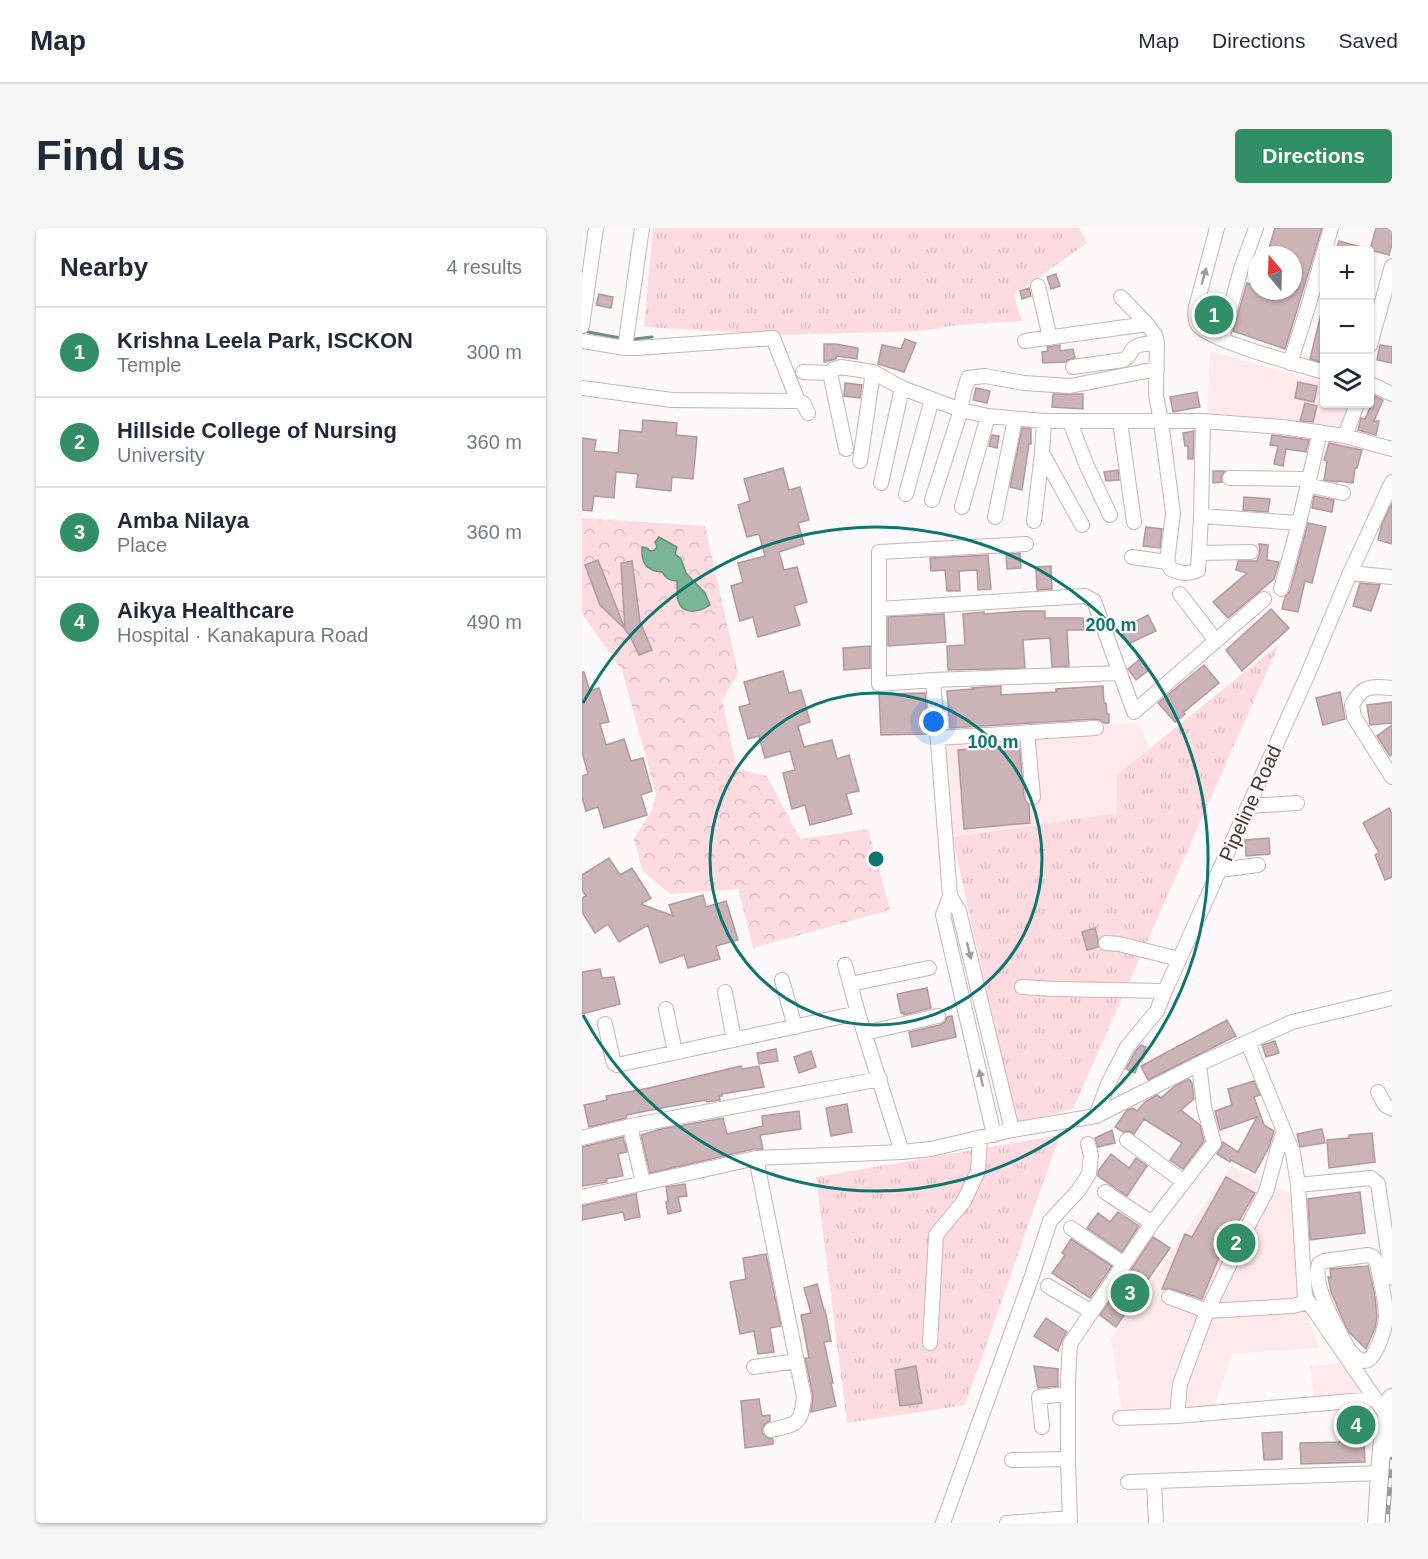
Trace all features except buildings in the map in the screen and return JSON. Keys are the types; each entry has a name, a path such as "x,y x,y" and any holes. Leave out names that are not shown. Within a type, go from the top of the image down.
{"highway":[{"path":"1378,1523 1385,1405"}],"street":[{"path":"582,326 596,228"},
{"path":"625,348 642,228"},
{"path":"1217,228 1196,307 1197,325 1214,337 1320,371"},
{"path":"1222,339 1241,269 1256,228"},
{"path":"1290,363 1330,228"},
{"path":"1374,331 1392,266"},
{"path":"1038,286 1050,338"},
{"path":"1121,297 1147,324 1155,335 1157,343 1156,395 1173,513 1167,562 1171,569 1181,573 1191,574 1198,570 1203,421"},
{"path":"1025,342 1147,324"},
{"path":"582,340 625,348 773,338 798,401"},
{"path":"1073,367 1123,360 1128,358 1133,348 1137,346 1157,343"},
{"path":"803,372 830,373 841,367 873,372 932,399 961,410 988,416 1070,422 1203,421 1282,427 1346,436 1392,449"},
{"path":"932,500 969,378 985,376 1024,383 1070,386 1156,369"},
{"path":"860,461 873,372"},
{"path":"830,373 846,449"},
{"path":"1374,386 1392,394"},
{"path":"881,483 902,387"},
{"path":"582,388 672,400 798,401 803,403 808,413"},
{"path":"906,494 932,399"},
{"path":"1346,436 1356,408"},
{"path":"962,507 988,416"},
{"path":"995,517 1015,419"},
{"path":"1034,521 1044,421"},
{"path":"1070,422 1086,464 1110,515"},
{"path":"1120,422 1134,522"},
{"path":"1281,589 1320,432"},
{"path":"1042,453 1083,525"},
{"path":"1230,478 1308,482 1343,493"},
{"name":"Pipeline Road","path":"1096,1116 1108,1084 1127,1047 1157,1011 1392,482"},
{"path":"1201,516 1299,523"},
{"path":"1026,543 879,552 879,684 1119,673"},
{"path":"1199,553 1251,552"},
{"path":"1132,557 1167,562"},
{"path":"1350,573 1392,577"},
{"path":"1180,594 1216,641"},
{"path":"879,609 1085,596 1094,601 1134,712 1264,599"},
{"path":"933,680 950,896 943,915 994,1135"},
{"path":"1392,688 1375,686 1366,688 1360,692 1352,705 1354,717 1392,777"},
{"path":"938,738 1096,728"},
{"path":"1027,732 1033,797"},
{"path":"1248,806 1297,803"},
{"path":"1219,870 1258,865"},
{"path":"950,896 959,911 1012,1131"},
{"path":"1106,943 1179,959"},
{"path":"845,965 902,1152"},
{"path":"850,984 929,968"},
{"path":"782,980 795,1027"},
{"path":"1022,987 1165,991"},
{"path":"725,992 734,1040"},
{"path":"582,1197 756,1158 931,1149 1096,1116 1199,1064 1292,1022 1392,998"},
{"path":"666,1009 675,1052"},
{"path":"605,1024 613,1060 617,1065 858,1013"},
{"path":"865,1033 938,1016"},
{"path":"1248,1043 1293,1153 1298,1185 1307,1300 1385,1405"},
{"path":"1007,1523 1070,1520 1068,1394 1070,1344 1152,1223 1214,1143 1204,1107 1199,1064"},
{"path":"582,1138 630,1126 880,1079"},
{"path":"1378,1092 1385,1105 1392,1109"},
{"path":"630,1126 643,1183"},
{"path":"1177,1416 1180,1384 1207,1311 1268,1187 1284,1131"},
{"path":"930,1343 936,1235 964,1201 978,1171 980,1138"},
{"path":"1127,1140 1184,1182"},
{"path":"943,1523 1050,1221 1078,1191 1089,1174 1088,1144"},
{"path":"756,1158 804,1396 802,1414 793,1425 771,1430"},
{"path":"1298,1185 1371,1178 1378,1184 1387,1200 1392,1278"},
{"path":"1105,1192 1152,1223"},
{"path":"1071,1228 1124,1264"},
{"path":"1368,1255 1373,1257 1377,1263 1386,1314 1384,1327 1386,1341 1368,1360 1354,1356 1348,1350 1320,1291 1317,1269 1319,1264 1324,1261 1368,1255"},
{"path":"1048,1286 1092,1312"},
{"path":"1169,1297 1207,1311 1293,1306 1320,1291"},
{"path":"754,1368 796,1361"},
{"path":"1042,1427 1039,1397 1068,1394"},
{"path":"1120,1418 1385,1405"},
{"path":"1012,1460 1068,1459"},
{"path":"1128,1482 1381,1473"},
{"path":"1154,1481 1156,1523"}],"shaded area":[{"path":"1210,351 1320,382 1320,408 1353,408 1348,435 1283,422 1207,412"},
{"path":"659,537 677,547 675,554 681,559 686,573 705,593 710,605 697,611 683,609 677,598 677,581 670,580 662,572 648,568 642,558 642,547 650,551 655,550 657,547 655,542"},
{"path":"1139,723 1150,749 1117,775 1117,813 952,837 946,733"},
{"path":"1231,1166 1290,1193 1299,1293 1319,1348 1232,1354 1213,1409 1122,1411 1111,1339"},
{"path":"1343,1363 1364,1397 1314,1400 1310,1366"}],"green space":[{"path":"653,228 1079,228 1087,243 1014,295 1022,321 958,325 921,331 779,335 644,327"},
{"path":"582,518 705,526 738,673 722,700 737,769 767,776 800,839 868,829 890,910 753,948 738,889 670,894 642,870 634,839 652,810 656,794 622,670 582,614"},
{"path":"1279,644 1073,1109 1017,1123 952,837 1117,813 1117,775"},
{"path":"1060,1135 965,1405 847,1423 816,1177"}],"waterway":[{"path":"588,332 620,338"},
{"path":"635,339 652,337"}],"railway":[{"path":"1387,1523 1392,1459"}],"place":[{"name":"Krishna Leela Park, ISCKON","path":"1214,315"},
{"name":"Hillside College of Nursing","path":"1236,1243"},
{"name":"Amba Nilaya","path":"1130,1293"},
{"name":"Aikya Healthcare","path":"1356,1425"}]}
